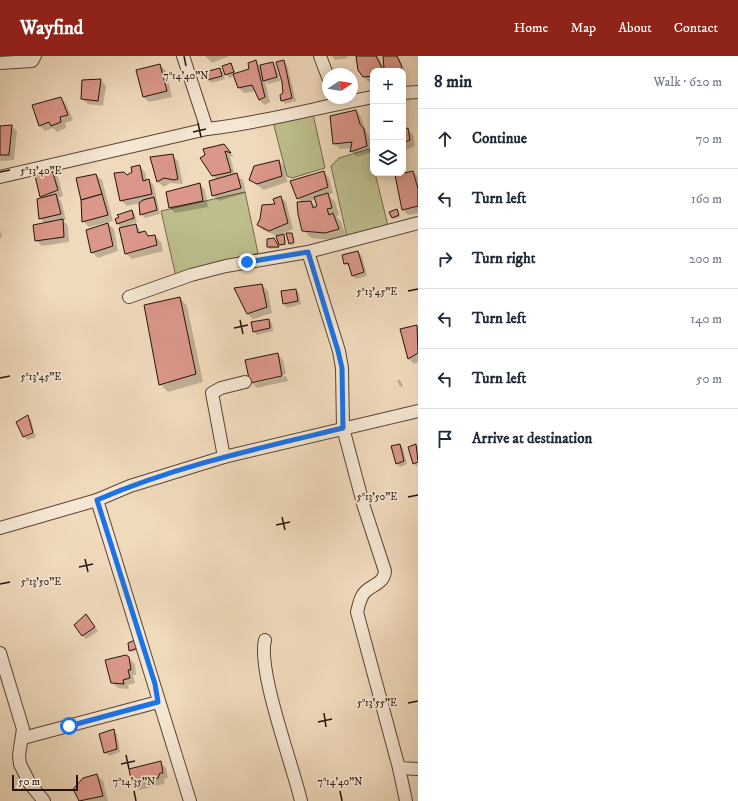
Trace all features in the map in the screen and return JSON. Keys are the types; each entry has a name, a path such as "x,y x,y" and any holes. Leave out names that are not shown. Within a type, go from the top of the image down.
{"street":[{"path":"0,63 32,61 35,56"},
{"path":"183,56 207,129"},
{"path":"320,56 325,68"},
{"path":"406,93 418,92"},
{"path":"358,99 370,98"},
{"path":"0,177 207,129 234,126 322,104"},
{"path":"129,297 191,274 308,252 418,223"},
{"path":"308,252 342,368 343,428 364,507 386,571 385,577 381,582 365,591 360,599 357,612 400,768 406,801"},
{"path":"224,457 212,393 221,388 245,382"},
{"path":"0,528 97,500 130,486 224,457 418,411"},
{"path":"97,500 155,684 158,702 190,801"},
{"path":"266,640 263,649 270,692 301,801"},
{"path":"0,653 23,729 23,738 19,755 20,764 30,784 44,801"},
{"path":"23,738 158,702"},
{"path":"400,768 418,769"}],"green space":[{"path":"313,114 325,168 292,178 287,176 273,122"},
{"path":"369,149 370,176 376,176 388,226 347,237 331,166 339,158"},
{"path":"245,192 258,253 176,277 161,211"}],"building":[{"path":"356,56 376,56 382,68 370,68 370,76 363,77 358,68"},
{"path":"383,56 397,56 402,67 401,68 384,68"},
{"path":"256,60 265,97 259,100 252,85 238,88 233,74 249,69 248,63"},
{"path":"284,60 292,98 281,101 280,95 283,93 282,82 276,62"},
{"path":"273,62 277,77 263,81 260,65"},
{"path":"231,63 234,72 225,75 222,66"},
{"path":"160,64 167,91 143,97 136,70"},
{"path":"220,68 222,76 207,80 205,72"},
{"path":"101,79 98,101 81,99 82,80"},
{"path":"61,97 68,115 60,117 61,122 51,126 49,122 39,126 32,105"},
{"path":"356,110 360,124 364,129 367,146 350,152 352,142 333,144 330,116"},
{"path":"12,125 9,155 0,155 0,126"},
{"path":"408,128 410,140 406,142 406,140 406,129"},
{"path":"224,144 231,153 225,151 231,172 212,176 200,158 205,155 203,149"},
{"path":"173,154 178,179 174,180 164,178 157,182 150,157"},
{"path":"279,160 282,176 257,184 249,180 254,166"},
{"path":"140,165 143,181 149,179 152,194 120,201 114,173 124,172 127,175 132,172 131,167"},
{"path":"52,170 58,190 40,197 35,176"},
{"path":"324,171 328,187 297,199 290,181"},
{"path":"413,171 418,189 418,206 402,210 395,176 406,176 406,173"},
{"path":"237,173 241,188 212,196 209,181"},
{"path":"96,174 102,194 81,200 76,178"},
{"path":"200,183 203,201 169,208 166,192"},
{"path":"328,193 332,208 327,209 329,215 333,213 339,229 325,233 302,231 297,202 311,201 313,208 317,206 314,197"},
{"path":"56,194 61,214 39,219 37,199"},
{"path":"102,194 108,215 82,222 81,200"},
{"path":"281,196 288,223 269,231 257,225 260,219 262,205 275,204 273,199"},
{"path":"154,197 157,210 140,215 139,203 143,200"},
{"path":"397,209 399,215 392,218 389,212"},
{"path":"132,210 134,218 117,224 115,219 119,217 117,215"},
{"path":"63,219 64,237 35,241 33,225"},
{"path":"108,223 113,246 91,253 86,230"},
{"path":"136,224 138,233 145,231 148,236 155,235 157,245 125,254 119,228"},
{"path":"286,233 292,233 294,242 289,244"},
{"path":"284,234 285,244 279,245 276,236"},
{"path":"274,238 279,247 267,247 267,239"},
{"path":"358,251 364,272 352,276 348,263 344,264 342,255"},
{"path":"262,284 267,307 247,314 234,288"},
{"path":"296,289 298,301 283,304 281,291"},
{"path":"180,297 196,374 159,385 144,305"},
{"path":"269,319 270,328 253,332 251,322"},
{"path":"417,325 418,353 408,359 400,329"},
{"path":"278,353 282,376 250,383 245,360"},
{"path":"28,415 33,433 23,437 16,422"},
{"path":"400,444 404,461 396,464 391,446"},
{"path":"416,444 418,462 413,464 408,447"},
{"path":"86,614 95,627 82,636 74,625"},
{"path":"135,640 138,648 129,651 128,643"},
{"path":"126,655 129,657 131,670 128,670 130,678 123,680 124,684 111,683 105,660"},
{"path":"114,729 117,749 104,753 99,734"},
{"path":"161,761 163,773 160,773 158,778 132,785 129,769"},
{"path":"97,774 103,796 79,801 73,789 83,778"}],"route":[{"path":"69,726 158,702 155,684 97,500 130,486 224,457 343,428 342,368 336,342 308,252 247,262"}]}
